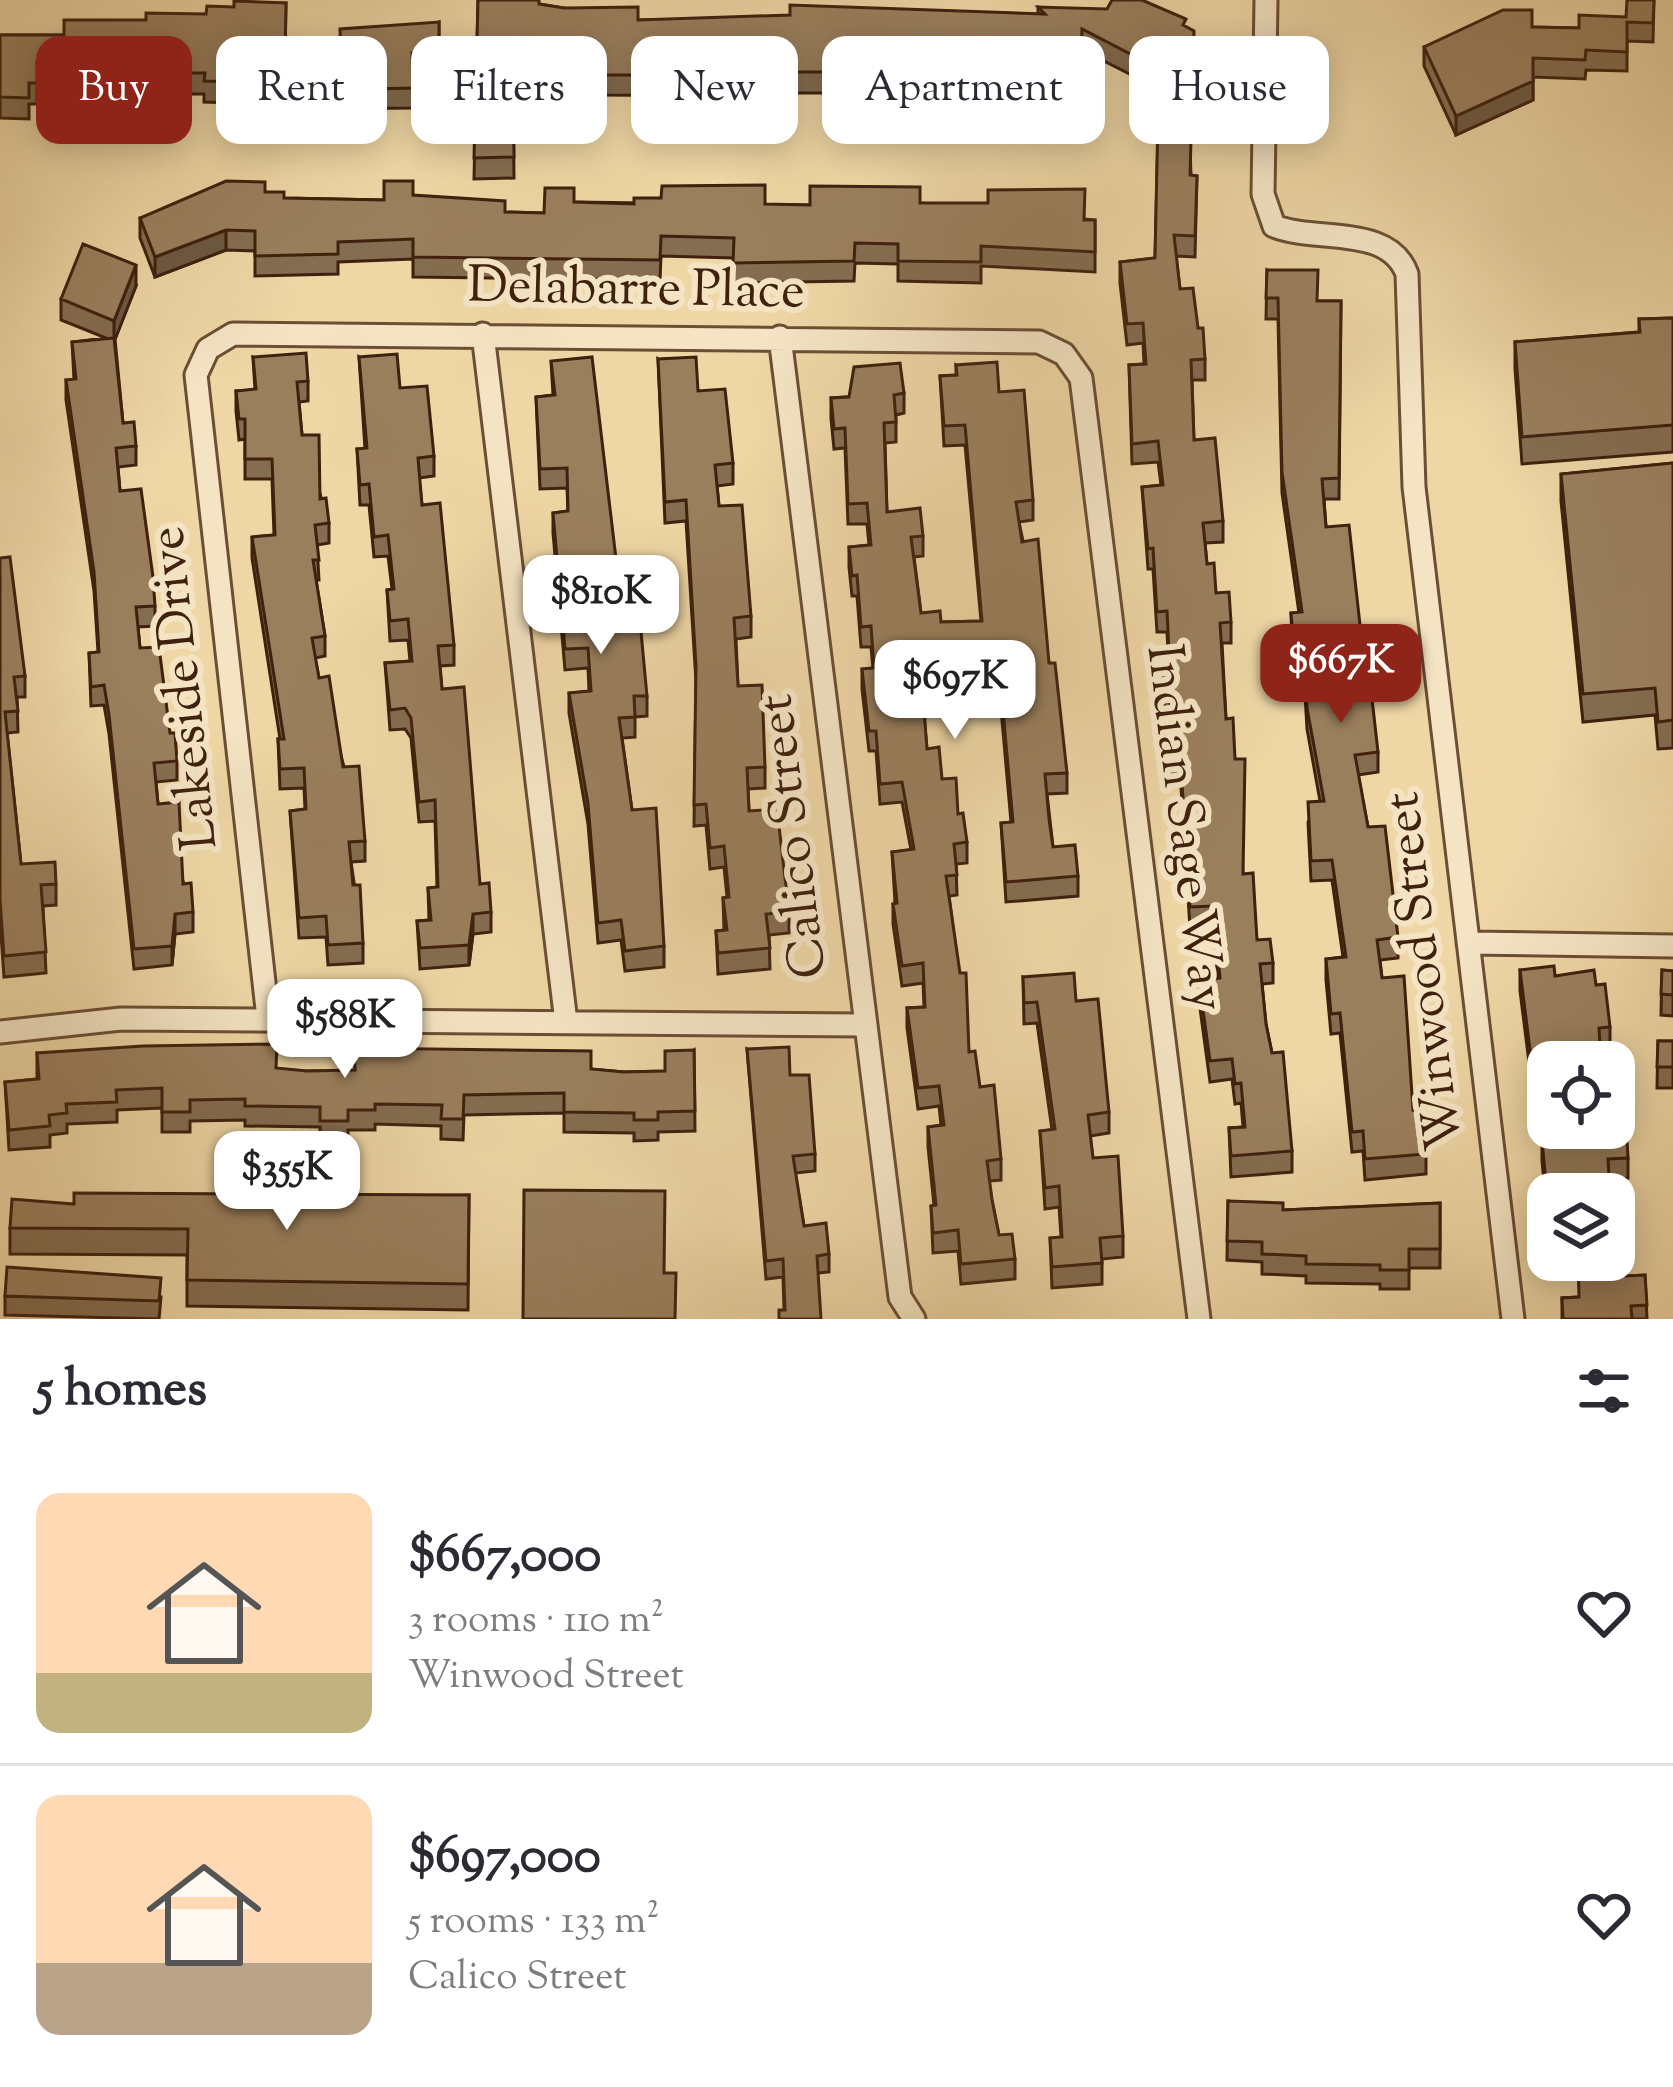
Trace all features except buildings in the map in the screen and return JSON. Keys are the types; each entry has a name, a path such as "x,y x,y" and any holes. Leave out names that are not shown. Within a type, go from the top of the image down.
{"street":[{"name":"Winwood Street","path":"1266,0 1264,194 1274,226 1295,234 1385,243 1400,255 1407,274 1414,487 1513,1319"},
{"name":"Delabarre Place","path":"208,349 232,334 483,334 1039,343 1064,354"},
{"path":"483,334 566,1022"},
{"name":"Calico Street","path":"780,338 900,1297 914,1319"},
{"name":"Lakeside Drive","path":"208,349 196,375 268,1018"},
{"name":"Indian Sage Way","path":"1064,354 1081,378 1199,1319"},
{"path":"1468,943 1673,946"},
{"path":"0,1032 121,1019 863,1025"}]}
